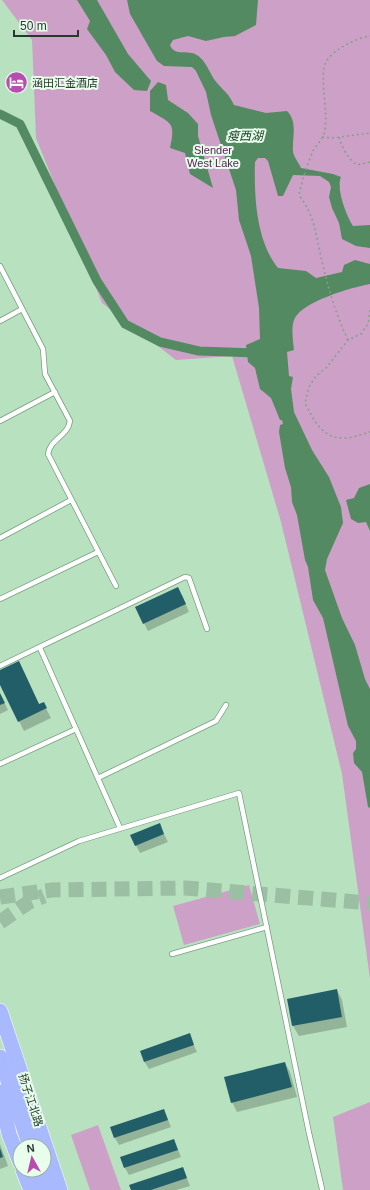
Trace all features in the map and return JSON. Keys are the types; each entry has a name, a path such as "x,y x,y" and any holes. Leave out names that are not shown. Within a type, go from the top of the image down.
{"main road":[{"name":"扬子江北路","path":"0,1011 60,1190"},
{"path":"0,1057 27,1138"},
{"path":"0,1092 12,1142"},
{"path":"26,1178 31,1190"},
{"path":"41,1178 45,1190"}],"lane":[{"path":"0,266 43,349 45,374 56,392 70,421 69,427 65,433 49,448 48,454 116,586"},
{"path":"0,320 22,309"},
{"path":"0,421 56,392"},
{"path":"0,538 71,500"},
{"path":"0,599 98,552"},
{"path":"0,666 185,577 190,578 207,629"},
{"path":"40,648 120,828"},
{"path":"98,778 216,721 226,705"},
{"path":"0,764 76,729"},
{"path":"0,878 79,841 239,793 309,1133 322,1189"},
{"path":"172,954 267,926"}],"path":[{"path":"348,340 336,314 321,260 315,224 307,206 298,195 302,179 314,151 325,131 324,66 344,46 358,38 370,36"},
{"path":"322,137 339,137 370,133"},
{"path":"339,137 345,153 357,165 370,162"},
{"path":"370,310 368,324 361,334 348,340 327,367 316,376 309,387 305,403 321,431 334,437 346,438 370,432"}],"green space":[{"name":"Slender West Lake","path":"2,0 370,0 370,979 342,774 281,522 232,356 176,360 102,303 36,138 32,40"},
{"path":"249,885 260,924 184,945 173,906"},
{"path":"370,1102 370,1190 343,1190 333,1117"},
{"path":"98,1125 121,1190 90,1190 71,1135"}],"water":[{"path":"77,0 97,0 128,54 151,81 147,91 134,90 115,72 106,55 87,29 90,21"},
{"name":"瘦西湖","path":"127,0 258,0 256,25 235,36 206,41 188,36 173,40 170,45 177,52 192,53 199,57 205,63 214,79 229,96 234,105 266,113 287,111 292,120 294,130 293,153 301,168 341,177 341,195 347,215 353,226 370,225 370,248 356,246 342,239 339,223 329,197 331,187 329,182 320,176 293,175 283,196 278,196 268,161 265,158 258,158 255,162 256,203 261,231 265,245 278,268 306,271 316,278 342,272 344,265 355,260 370,264 370,284 328,296 316,301 298,313 294,320 292,335 294,350 287,352 289,376 293,377 291,389 294,412 312,450 329,477 341,507 343,523 327,559 325,570 342,618 355,645 365,679 370,689 370,808 368,807 362,772 354,763 353,753 356,749 356,741 348,726 323,618 313,600 297,515 292,502 291,487 285,468 279,432 280,425 283,424 282,420 280,420 271,398 260,389 255,368 248,362 246,345 260,339 259,308 251,256 239,220 236,190 211,115 206,92 196,71 192,67 164,66 157,61 130,14"},
{"path":"158,82 166,85 168,100 188,113 198,124 198,136 213,188 190,174 185,153 170,148 172,128 170,124 163,118 150,111 150,91"},
{"path":"370,484 370,531 366,522 358,523 351,519 346,500 354,498 359,488"}],"building":[{"path":"178,587 186,604 143,624 135,607"},
{"path":"19,661 39,704 44,702 47,708 18,722 0,685 0,670"},
{"path":"0,693 5,703 0,705"},
{"path":"160,823 164,834 135,846 130,835"},
{"path":"337,989 342,1017 292,1026 287,999"},
{"path":"190,1033 194,1045 144,1062 140,1051"},
{"path":"285,1062 292,1087 231,1103 224,1077"},
{"path":"164,1109 168,1120 114,1138 110,1127"},
{"path":"174,1139 178,1150 124,1168 120,1157"},
{"path":"0,1148 3,1157 0,1158"},
{"path":"183,1167 187,1178 151,1190 131,1190 129,1185"}],"waterway":[{"path":"0,114 20,124 97,281 125,324 160,342 199,351 258,353"}],"tunnel":[{"path":"0,897 52,890 185,888 370,903"},
{"path":"0,922 29,902 44,896"}],"place":[{"name":"涵田汇金酒店","path":"17,83"}]}
